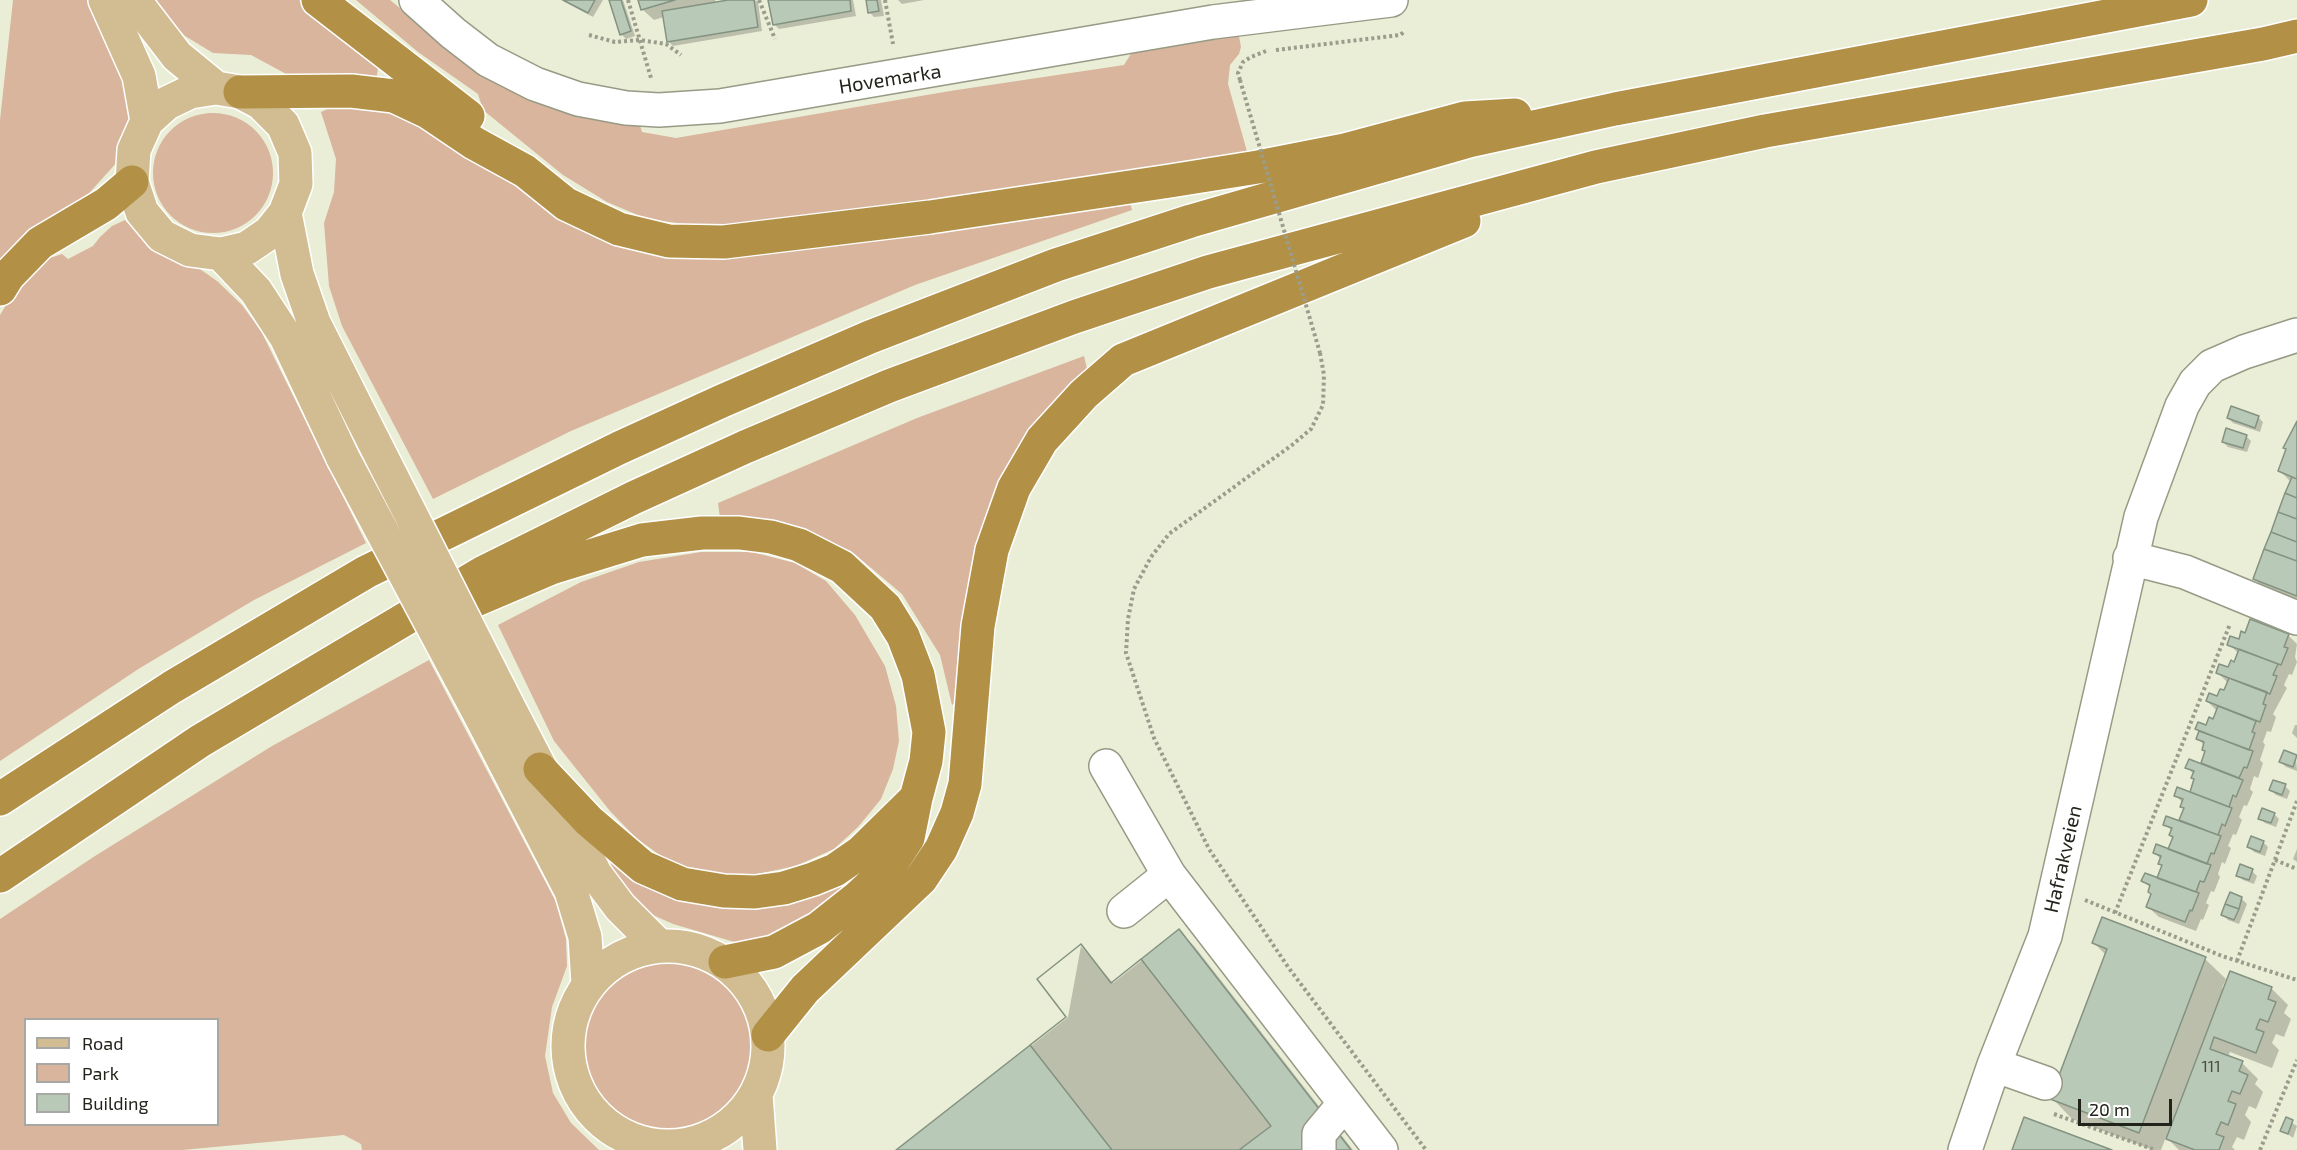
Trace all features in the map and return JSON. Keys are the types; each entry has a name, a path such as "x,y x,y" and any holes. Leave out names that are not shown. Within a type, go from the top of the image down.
{"highway":[{"path":"318,0 493,135 525,171 566,204 619,229 669,241 724,242 930,216 1258,167 1345,150 1465,118 1615,109"},
{"path":"0,799 172,687 366,572 619,448 722,401 870,337 1056,265 1191,221 1458,144 1615,109 2191,0"},
{"path":"0,876 200,741 484,572 633,498 745,447 911,378 1074,317 1208,272 1596,167 1765,131 2297,36"},
{"path":"228,90 351,91 394,96 428,112 474,143 525,171"},
{"path":"768,1035 805,989 921,879 941,849 957,813 965,784 978,626 992,550 1019,478 1042,440 1084,394 1123,360 1596,167"},
{"path":"0,289 8,276 40,243 105,204 132,182"},
{"path":"337,660 551,568 642,540 702,533 739,533 771,537 799,545 842,567 885,607 903,636 918,675 929,732 926,761 915,798 908,838 888,869 857,898 819,928 774,952 725,962"},
{"path":"540,769 589,821 643,867 682,884 724,891 755,892 784,888 835,870 861,852 915,798"}],"main road":[{"path":"105,0 139,76 147,122"},
{"path":"134,0 177,56 228,90 261,103 283,125 295,153 296,184 285,213 269,233 247,248 221,254 190,250 162,236 142,212 132,182 134,150 147,122 167,103 190,92 228,90"},
{"path":"285,213 297,274 314,323 374,442 571,891 585,938 588,984"},
{"path":"221,254 256,291 286,337 343,458 492,707 540,769 596,875 620,907 658,945"},
{"path":"658,945 693,948 725,962 746,982 761,1007 768,1035 767,1066 756,1095 738,1119 723,1131 689,1145 663,1148 629,1139 602,1123 582,1100 570,1072 567,1041 573,1011 588,984 608,964 632,951 658,945"},
{"path":"756,1095 760,1150"}],"street":[{"name":"Hovemarka","path":"416,0 488,60 535,84 578,99 626,108 659,110 720,106 1213,22 1390,0"},
{"name":"Hafrakveien","path":"1965,1150 1994,1065 2045,936 2130,558 2145,506 2182,406 2195,383 2212,366 2244,352 2297,335"},
{"path":"2130,558 2185,572 2297,618"},
{"path":"1106,766 1168,875 1381,1150"},
{"path":"1124,911 1168,875"},
{"path":"1994,1065 2047,1097"},
{"path":"1319,1150 1319,1134 1344,1104"}],"path":[{"path":"628,0 653,82"},
{"path":"759,0 775,39"},
{"path":"885,0 894,49"},
{"path":"589,35 615,42 640,40 666,44 681,55"},
{"path":"1240,80 1320,353 1324,375 1323,405 1311,429 1169,534 1150,557 1134,589 1128,619 1126,653 1154,738 1209,849 1288,967 1426,1150"},
{"path":"2115,913 2241,595"},
{"path":"2236,961 2297,801"},
{"path":"2275,860 2297,869"},
{"path":"2056,889 2236,961 2297,980"},
{"path":"2260,1150 2297,1060"},
{"path":"2047,1097 2155,1150"}],"green space":[{"path":"13,0 91,0 120,59 131,118 118,161 83,200 0,264 0,120"},
{"path":"151,0 299,0 379,63 376,80 301,82 251,55 213,53 185,36 156,9"},
{"path":"356,0 390,0 423,27 640,125 642,132 676,138 950,91 1124,65 1132,52 1238,31 1241,47 1239,54 1230,65 1228,84 1248,155 760,224 700,226 647,219 607,202 563,175 483,110 478,94 418,52"},
{"path":"332,107 372,107 413,119 449,137 561,220 616,243 1129,200 1132,210 915,285 571,431 433,499 342,326 329,286 324,223 334,192 336,159 321,112"},
{"path":"213,113 236,117 256,130 269,150 273,173 269,196 256,216 236,229 213,233 190,229 170,216 157,196 153,173 157,150 170,130 190,117"},
{"path":"125,220 151,247 170,259 197,267 217,281 242,305 261,331 366,543 254,600 140,668 0,761 0,315 17,287 44,260 62,254 68,259 93,246 112,226"},
{"path":"1084,356 1088,373 1049,410 959,700 952,705 940,655 902,594 851,551 798,528 720,518 718,503 917,418"},
{"path":"701,552 752,552 795,563 826,581 855,615 885,666 896,706 899,741 893,769 881,799 858,827 834,849 796,866 757,874 722,875 692,870 664,858 636,838 610,811 554,741 498,625 581,582 639,562"},
{"path":"429,660 556,902 566,939 567,966 552,1007 545,1056 553,1093 571,1123 599,1150 362,1150 361,1144 344,1135 182,1150 0,1150 0,919 95,856 272,746"},
{"path":"599,849 613,864 641,880 681,898 725,908 765,907 863,867 866,872 783,935 738,943 673,924 635,907"},
{"path":"667,962 700,969 728,987 746,1015 753,1048 746,1081 728,1109 700,1127 667,1134 634,1127 606,1109 588,1081 581,1048 588,1015 606,987 634,969"}],"building":[{"path":"563,0 595,0 588,13"},
{"path":"609,0 621,0 631,31 620,35"},
{"path":"638,0 675,0 641,10"},
{"path":"728,0 754,0 758,27 667,42 662,11"},
{"path":"768,0 850,0 851,11 773,25"},
{"path":"866,0 877,0 879,11 868,13"},
{"path":"2231,406 2259,416 2255,428 2227,418"},
{"path":"2297,421 2297,479 2278,471 2286,449 2283,448"},
{"path":"2226,428 2247,435 2243,448 2222,442"},
{"path":"2292,477 2297,479 2297,498 2285,493"},
{"path":"2285,493 2297,498 2297,519 2278,512"},
{"path":"2278,512 2297,519 2297,542 2271,532"},
{"path":"2271,532 2297,542 2297,561 2264,549"},
{"path":"2264,549 2297,561 2297,596 2253,579"},
{"path":"2250,619 2289,634 2284,647 2288,648 2281,665 2227,645 2230,636 2239,639 2241,631 2245,633"},
{"path":"2239,649 2278,664 2273,675 2277,676 2270,694 2216,673 2219,664 2228,667 2231,660 2234,662"},
{"path":"2229,678 2267,692 2263,704 2266,705 2260,722 2206,701 2209,693 2217,696 2220,689 2224,690"},
{"path":"2218,706 2256,721 2252,732 2255,733 2249,750 2195,729 2198,722 2206,725 2209,717 2213,719"},
{"path":"2199,731 2253,751 2247,768 2244,767 2239,778 2201,763 2205,751 2202,750 2204,742 2196,739"},
{"path":"2284,750 2297,755 2293,767 2279,762"},
{"path":"2189,759 2243,780 2236,797 2233,795 2229,807 2190,792 2194,771 2185,768"},
{"path":"2273,780 2286,784 2282,795 2269,790"},
{"path":"2177,787 2232,808 2225,826 2222,824 2218,835 2179,820 2184,808 2180,807 2183,799 2174,796"},
{"path":"2262,808 2275,813 2271,823 2258,819"},
{"path":"2166,816 2221,836 2207,864 2168,849 2173,837 2169,835 2172,828 2163,825"},
{"path":"2251,836 2264,841 2260,852 2247,847"},
{"path":"2156,844 2211,865 2204,882 2200,881 2196,892 2157,878 2162,865 2158,864 2161,856 2153,853"},
{"path":"2240,864 2253,869 2249,880 2236,876"},
{"path":"2145,873 2199,893 2185,922 2146,907 2151,894 2148,892 2150,885 2141,881"},
{"path":"2230,892 2242,897 2239,909 2225,904"},
{"path":"2225,904 2239,909 2234,920 2221,915"},
{"path":"2102,917 2206,957 2139,1133 2050,1099 2107,949 2092,943"},
{"path":"1179,929 1351,1150 896,1150 1066,1017 1037,979 1081,944 1111,983"},
{"path":"1081,944 1111,983 1141,959 1271,1126 1239,1150 1112,1150 1030,1045 1066,1017 1037,979"},
{"path":"2230,971 2272,987 2268,999 2276,1002 2268,1022 2260,1019 2256,1029 2264,1032 2256,1053 2214,1037 2210,1049 2243,1061 2239,1071 2248,1075 2240,1094 2232,1091 2228,1101 2236,1104 2228,1125 2221,1122 2216,1134 2224,1137 2219,1150 2195,1150 2166,1139"},
{"path":"2024,1117 2112,1150 2012,1150"},
{"path":"2286,1117 2293,1120 2288,1134 2280,1131"}]}
